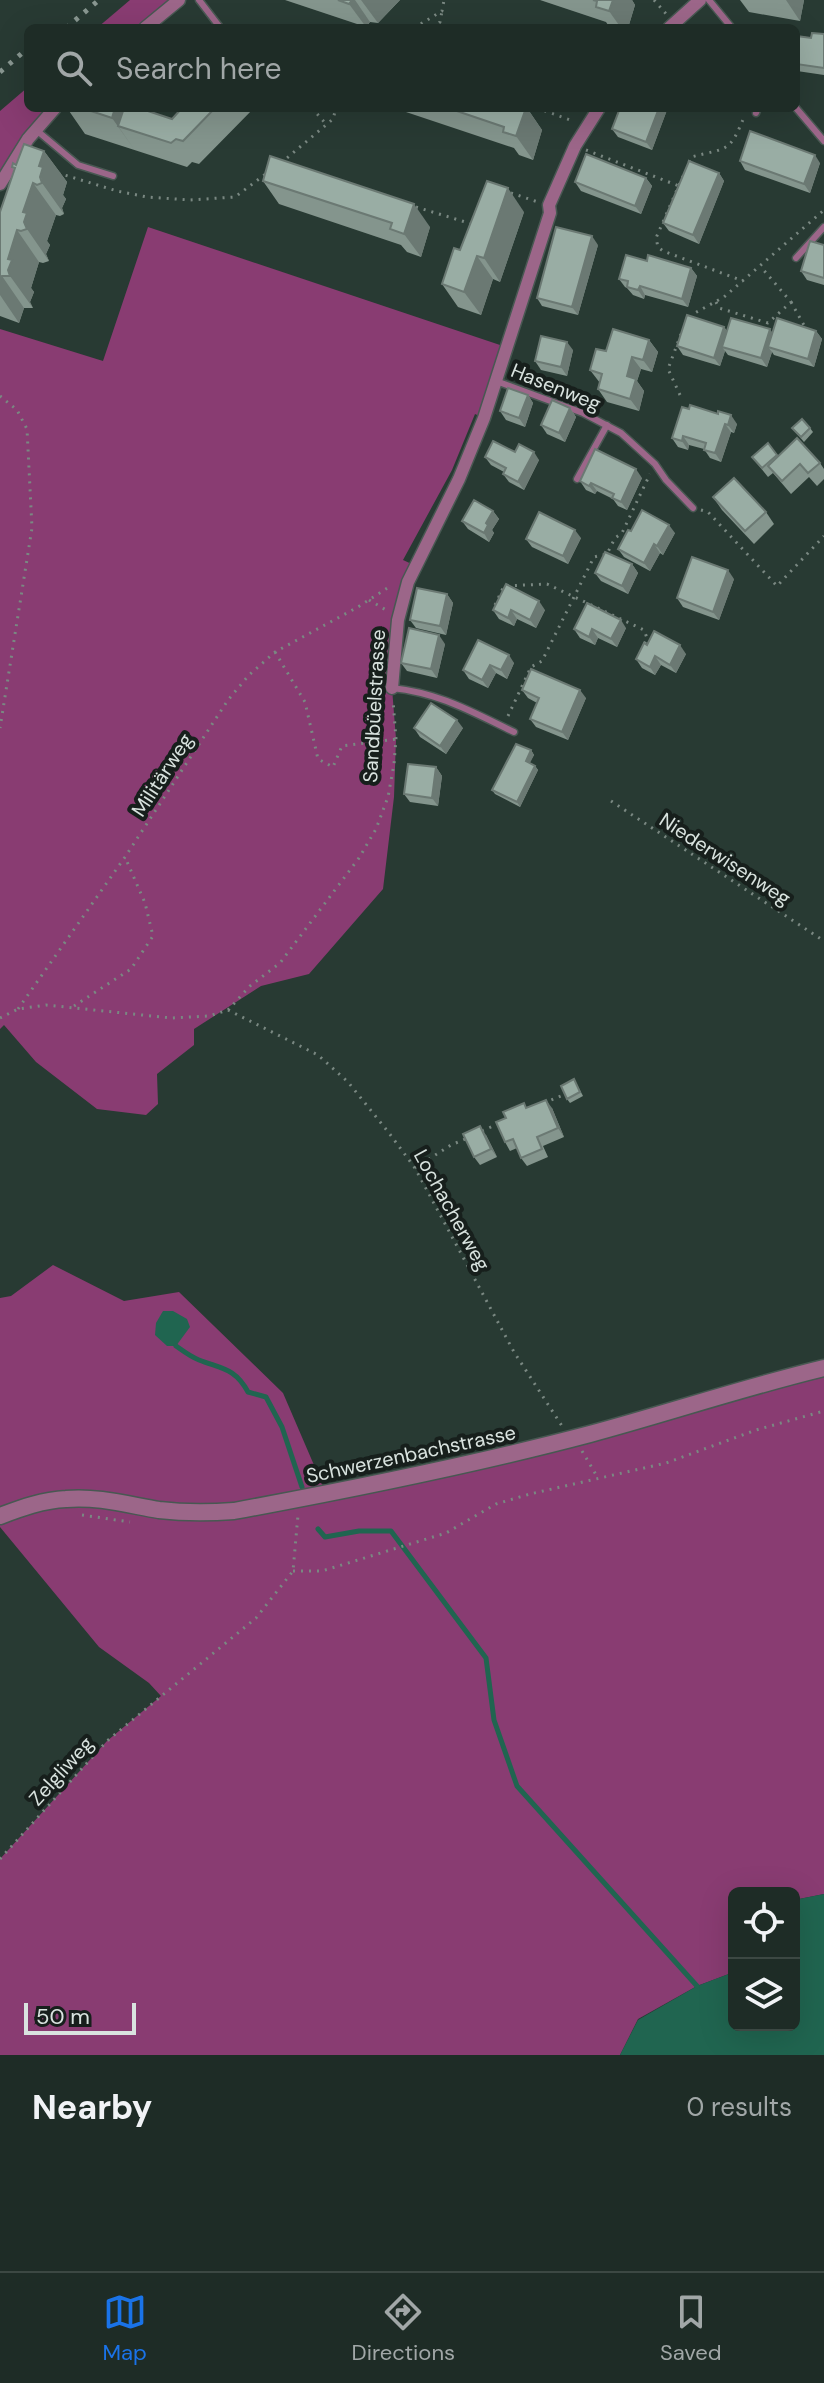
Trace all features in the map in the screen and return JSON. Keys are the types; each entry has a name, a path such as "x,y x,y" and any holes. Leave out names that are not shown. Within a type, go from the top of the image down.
{"street":[{"path":"150,24 179,0"},
{"path":"674,24 700,0"},
{"path":"0,184 35,129 51,112"},
{"name":"Sandbüelstrasse","path":"392,688 398,620 408,582 459,479 484,418 550,213 549,205 575,146 597,112"},
{"name":"Schwerzenbachstrasse","path":"0,1516 28,1506 67,1499 198,1513 234,1511 571,1439 824,1368"}],"lane":[{"path":"199,0 217,24"},
{"path":"709,0 729,24"},
{"path":"799,112 824,141"},
{"path":"35,129 78,165 113,176"},
{"path":"796,258 824,227"},
{"name":"Hasenweg","path":"496,381 583,413 621,433 655,464 693,508"},
{"path":"577,479 607,425"},
{"path":"392,688 442,697 514,732"}],"path":[{"path":"438,24 444,0"},
{"path":"654,0 671,24"},
{"path":"421,24 442,11"},
{"path":"800,38 824,35"},
{"path":"315,112 326,125"},
{"path":"290,169 278,165 333,119 335,112"},
{"path":"548,112 588,127"},
{"path":"743,281 663,251 658,247 656,238 691,157 728,148 746,112"},
{"path":"575,146 679,186"},
{"path":"51,171 117,191 190,200 235,197 268,173"},
{"path":"511,193 549,205"},
{"path":"406,204 472,224 480,211"},
{"path":"680,395 668,369 680,336 693,314 716,302 743,281 824,210"},
{"path":"760,266 791,302 805,327"},
{"path":"716,302 719,308 768,323 791,302"},
{"path":"0,396 17,410 27,429 32,528 0,728"},
{"path":"503,727 531,667 542,661 594,557 607,554 615,538 622,533 655,464"},
{"path":"693,508 708,512 777,586 824,536"},
{"path":"495,605 504,586 547,584 644,630 647,638 640,652"},
{"name":"Militärweg","path":"18,1009 125,857 228,700 249,675 275,652 369,600 398,620"},
{"path":"275,652 305,702 318,759 333,767 342,746 396,739"},
{"name":"Sandbüelstrasse","path":"228,1010 250,986 280,963 359,858 376,829 388,797 396,739 392,688"},
{"name":"Niederwisenweg","path":"611,801 824,941"},
{"path":"74,1006 131,969 153,936 145,903 125,857"},
{"path":"0,1018 18,1009 46,1005 171,1018 209,1016 228,1010"},
{"name":"Lochacherweg","path":"228,1010 318,1055 348,1082 415,1168 514,1352 598,1478"},
{"path":"535,1107 563,1095"},
{"path":"415,1168 451,1145 507,1120"},
{"path":"298,1499 293,1571 322,1571 446,1533 496,1504 666,1463 767,1427 824,1411"},
{"name":"Zelgliweg","path":"0,1859 107,1741 256,1618 293,1571"}],"shaded area":[{"path":"130,0 179,0 150,24 102,24"},
{"path":"24,90 24,112 52,112 0,184 0,111"},
{"path":"148,227 506,347 484,418 475,414 452,470 403,560 416,566 408,582 392,688 396,739 394,797 383,889 309,974 261,986 194,1029 194,1045 157,1074 158,1104 146,1115 97,1109 36,1062 4,1025 0,1029 0,329 103,361"},
{"path":"53,1265 124,1301 179,1292 283,1393 326,1493 824,1368 824,1894 800,1899 800,1887 728,1887 728,1974 697,1986 638,2019 620,2055 0,2055 0,1859 107,1741 161,1696 149,1683 99,1647 0,1527 0,1298 11,1296"},
{"path":"163,1311 173,1311 187,1319 190,1327 176,1346 167,1346 155,1335 156,1323"},
{"path":"824,1894 824,2055 620,2055 638,2020 697,1986 728,1974 728,2031 800,2031 800,1899"}],"building":[{"path":"593,0 613,0 609,11 596,7 597,1"},
{"path":"812,33 824,34 824,68 800,65 800,37 811,38"},
{"path":"94,112 114,112 112,118"},
{"path":"123,112 151,112 172,119 178,112 211,112 183,141 176,139 171,143 118,126"},
{"path":"460,112 525,112 516,136 503,132 504,127"},
{"path":"618,112 657,112 646,142 612,129"},
{"path":"750,131 815,155 804,184 740,161"},
{"path":"24,144 44,151 39,166 43,167 42,183 33,183 23,212 27,213 24,222 27,229 17,230 8,259 12,260 8,270 10,276 2,276 0,282 0,212 15,168 12,167 13,163 16,165"},
{"path":"586,154 646,178 635,206 575,182"},
{"path":"270,156 414,204 404,234 390,229 392,223 263,181"},
{"path":"689,161 719,173 693,235 663,223"},
{"path":"487,181 508,188 484,258 477,256 464,292 442,284 454,248 460,250"},
{"path":"556,227 592,236 572,307 537,298"},
{"path":"810,241 824,245 824,278 801,271"},
{"path":"626,255 647,261 648,255 691,268 682,299 640,286 638,290 627,287 628,281 619,279"},
{"path":"687,315 724,327 714,358 677,346"},
{"path":"731,318 770,329 761,358 722,347"},
{"path":"777,318 816,331 808,359 768,347"},
{"path":"613,329 649,340 643,360 632,357 627,376 636,379 630,399 598,389 602,374 590,370 596,349 606,351"},
{"path":"541,336 567,342 561,367 535,361"},
{"path":"508,388 528,395 519,418 500,411"},
{"path":"552,400 570,408 559,433 541,425"},
{"path":"690,405 731,415 715,453 704,450 706,443 683,436 682,441 672,438 682,407 689,409"},
{"path":"802,419 810,428 801,437 792,428"},
{"path":"797,438 820,463 808,473 800,464 782,481 768,466"},
{"path":"493,441 515,452 519,444 534,452 518,482 503,474 506,468 485,457"},
{"path":"768,443 777,455 762,468 752,457"},
{"path":"595,449 636,469 621,502 612,498 614,494 580,481"},
{"path":"734,478 766,512 745,531 713,497"},
{"path":"474,500 493,511 484,533 462,521"},
{"path":"642,510 669,525 644,563 618,549"},
{"path":"539,512 575,530 563,556 526,539"},
{"path":"605,552 632,564 622,586 595,573"},
{"path":"692,557 728,570 713,612 677,598"},
{"path":"506,584 539,601 530,620 511,610 508,618 493,610"},
{"path":"417,588 447,594 440,626 410,620"},
{"path":"587,603 621,620 611,639 592,629 589,637 574,629"},
{"path":"409,628 439,635 431,669 401,663"},
{"path":"654,631 680,645 670,665 655,656 650,667 636,659"},
{"path":"478,640 509,655 501,670 490,665 482,680 463,670"},
{"path":"531,669 580,690 562,732 530,719 539,698 522,690"},
{"path":"431,703 457,720 440,746 414,728"},
{"path":"516,744 531,750 526,761 535,766 517,802 492,790"},
{"path":"408,764 436,767 432,798 404,794"},
{"path":"574,1079 580,1092 567,1099 561,1086"},
{"path":"546,1100 558,1128 537,1137 542,1149 521,1158 513,1139 505,1142 496,1122 506,1118 503,1112 524,1103 526,1108"},
{"path":"480,1126 491,1149 474,1157 463,1134"}],"waterway":[{"path":"176,1346 196,1359 233,1374 248,1392 266,1397 282,1427 302,1487"},
{"path":"318,1529 325,1537 359,1531 391,1531 486,1658 494,1720 517,1786 697,1986"}],"railway":[{"path":"71,24 99,0"},
{"path":"0,72 24,51"}]}
